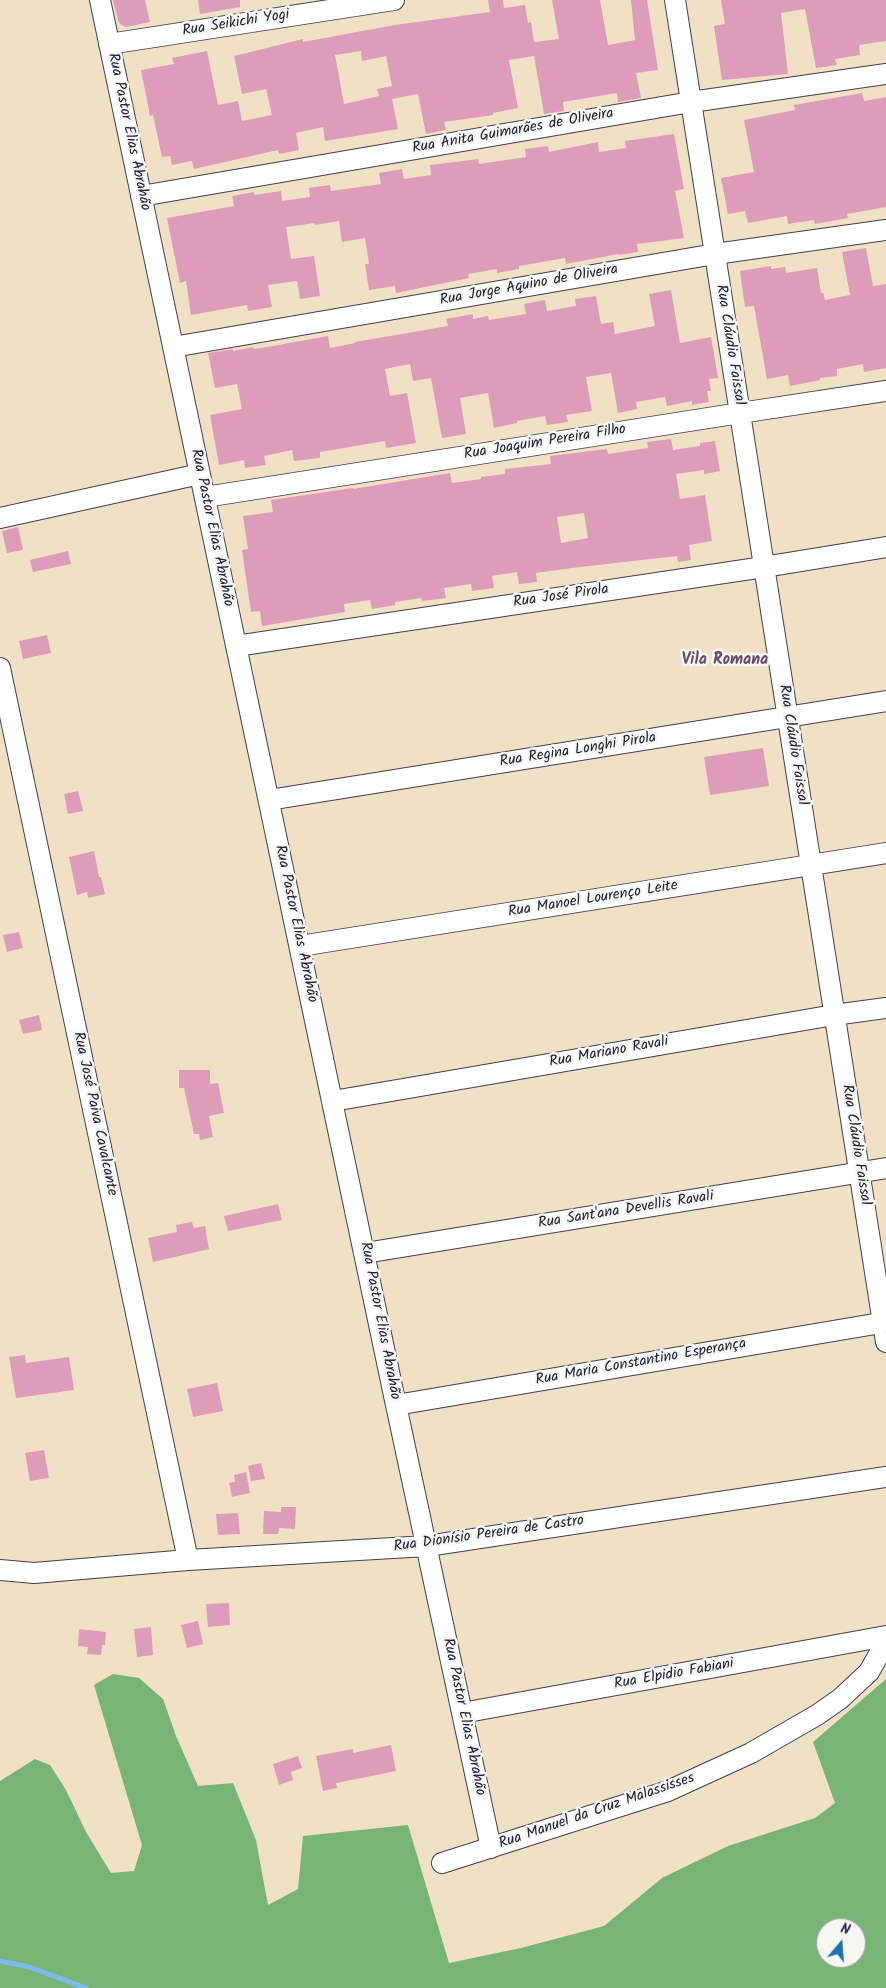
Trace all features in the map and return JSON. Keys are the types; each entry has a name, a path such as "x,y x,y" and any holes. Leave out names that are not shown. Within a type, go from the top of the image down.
{"street":[{"name":"Rua Pastor Elias Abrahão","path":"100,0 491,1848"},
{"name":"Rua Seikichi Yogi","path":"109,44 394,0"},
{"name":"Rua Cláudio Faissal","path":"675,0 886,1342"},
{"name":"Rua Anita Guimarães de Oliveira","path":"141,196 691,102 886,74"},
{"name":"Rua Jorge Aquino de Oliveira","path":"173,347 715,254 886,230"},
{"name":"Rua Joaquim Pereira Filho","path":"205,497 740,412 886,392"},
{"path":"0,518 200,474"},
{"name":"Rua José Pirola","path":"236,646 886,547"},
{"name":"Rua José Paiva Cavalcante","path":"0,668 188,1560"},
{"name":"Rua Regina Longhi Pirola","path":"269,800 886,701"},
{"name":"Rua Manoel Lourenço Leite","path":"300,946 886,853"},
{"name":"Rua Mariano Ravali","path":"333,1101 834,1015 886,1008"},
{"name":"Rua Sant'ana Devellis Ravali","path":"365,1253 886,1168"},
{"name":"Rua Maria Constantino Esperança","path":"396,1405 884,1322"},
{"name":"Rua Dionísio Pereira de Castro","path":"0,1570 34,1573 188,1560 427,1546 886,1477"},
{"name":"Rua Elpidio Fabiani","path":"462,1713 886,1636"},
{"name":"Rua Manuel da Cruz Malassisses","path":"442,1863 668,1791 751,1753 817,1715 840,1699 869,1672 886,1642"}],"green space":[{"path":"113,1674 139,1678 163,1699 176,1736 198,1786 233,1783 256,1840 268,1905 298,1889 303,1836 408,1825 449,1963 521,1948 604,1926 662,1878 728,1846 815,1818 835,1803 813,1742 886,1679 886,1988 0,1988 0,1781 35,1759 50,1765 66,1790 86,1832 111,1873 134,1871 142,1845 94,1685"}],"building":[{"path":"113,0 145,0 150,22 126,27 120,24"},
{"path":"198,0 240,0 240,7 200,14"},
{"path":"488,0 503,0 504,8 525,5 528,23 531,22 534,42 559,39 552,0 600,0 608,45 635,40 631,0 647,0 658,70 636,73 641,98 618,102 617,93 563,102 564,111 544,114 534,56 509,60 518,108 493,113 493,115 444,122 446,130 426,134 418,94 392,99 398,129 325,141 323,127 296,133 299,150 279,154 278,150 194,169 192,161 172,165 170,156 162,157 153,115 150,116 141,70 174,64 172,58 207,51 218,105 238,101 242,121 272,115 266,89 242,94 234,56 303,39 303,42 395,25 490,12","holes":["361,51 362,61 386,56 392,86 377,89 379,96 344,104 335,55"]},
{"path":"721,0 886,0 886,41 859,45 860,55 835,59 837,65 816,68 805,9 781,13 788,74 722,80 714,26 725,24"},
{"path":"862,93 864,101 886,97 886,207 847,214 848,218 815,224 814,220 788,224 787,216 748,223 745,211 728,214 721,178 754,172 744,120 795,110 794,105"},
{"path":"674,134 684,189 675,191 684,238 637,244 638,252 566,264 565,258 519,266 519,269 497,273 497,269 468,274 469,278 396,293 395,286 369,290 365,264 369,264 365,238 342,242 339,221 286,227 291,259 314,256 320,296 300,299 297,281 268,285 272,307 248,311 247,305 191,315 186,281 180,283 167,218 234,206 232,196 254,192 254,195 281,191 282,201 310,197 309,188 330,185 331,191 381,184 379,173 402,169 404,179 431,175 430,165 478,159 479,164 526,157 525,149 548,146 549,152 598,142 599,152 626,148 625,141"},
{"path":"866,248 873,286 886,284 886,368 864,372 863,364 837,369 837,376 820,378 820,380 790,386 788,375 767,379 754,306 745,307 740,271 771,266 771,269 785,267 786,273 817,268 821,293 823,293 825,300 850,295 842,252"},
{"path":"671,290 680,343 711,337 718,378 709,379 711,391 707,391 709,402 692,405 692,401 667,406 665,397 636,402 637,409 618,413 611,373 586,377 592,411 566,415 568,422 547,425 545,416 517,421 517,423 494,428 488,393 460,398 466,434 442,438 431,378 413,381 410,364 385,369 390,396 407,393 416,443 386,448 385,441 320,452 320,458 294,461 292,450 264,456 266,465 245,468 244,460 219,465 210,415 242,409 237,384 215,388 208,353 253,347 254,349 328,336 330,348 448,326 446,319 473,314 473,319 488,316 489,320 526,314 524,304 545,300 547,311 576,306 575,299 596,296 601,324 613,322 615,334 655,326 649,294"},
{"path":"671,439 673,450 700,446 700,443 715,441 720,471 704,474 704,470 676,474 680,499 705,495 712,541 689,545 691,560 678,562 677,556 536,573 537,582 519,584 517,572 492,576 494,588 472,591 471,584 444,588 446,598 422,601 421,598 395,602 395,605 372,609 370,600 344,604 345,612 262,626 260,611 251,612 242,550 248,549 243,516 273,512 271,500 450,473 452,483 481,479 481,477 505,474 505,469 551,464 550,456 607,449 608,454 648,448 647,442","holes":["584,513 588,538 561,543 557,517"]},
{"path":"18,527 23,550 7,553 2,531"},
{"path":"68,551 71,564 33,572 30,560"},
{"path":"47,635 51,653 23,659 19,641"},
{"path":"763,748 769,786 710,795 704,757"},
{"path":"78,791 83,811 68,814 64,794"},
{"path":"94,851 99,877 101,877 105,894 88,898 87,892 77,895 69,857"},
{"path":"19,932 23,948 7,952 3,935"},
{"path":"39,1015 42,1030 23,1034 19,1020"},
{"path":"179,1070 210,1070 210,1084 218,1083 224,1113 209,1116 213,1137 200,1140 199,1134 194,1134 184,1088 179,1088"},
{"path":"278,1204 282,1220 228,1231 224,1216"},
{"path":"192,1222 194,1228 205,1226 209,1249 153,1262 148,1238 177,1232 176,1225"},
{"path":"25,1355 26,1363 69,1357 74,1390 16,1398 9,1357"},
{"path":"217,1383 223,1411 193,1417 187,1389"},
{"path":"44,1450 49,1478 30,1481 25,1453"},
{"path":"261,1463 265,1479 251,1481 248,1466"},
{"path":"246,1472 250,1493 232,1497 229,1483 235,1482 234,1475"},
{"path":"281,1507 296,1507 295,1529 279,1528 278,1534 263,1534 264,1511 281,1512"},
{"path":"238,1513 240,1534 218,1535 216,1514"},
{"path":"229,1603 230,1625 208,1627 206,1604"},
{"path":"198,1621 203,1644 187,1648 181,1625"},
{"path":"151,1627 153,1655 137,1657 134,1629"},
{"path":"79,1629 106,1632 105,1645 102,1645 101,1655 87,1654 88,1647 78,1646"},
{"path":"391,1745 396,1771 336,1783 337,1788 323,1791 316,1756 353,1749 353,1753"},
{"path":"298,1756 302,1768 291,1772 293,1780 279,1785 273,1764"}],"waterway":[{"path":"0,1961 29,1967 86,1988"}],"district":[{"name":"Vila Romana","path":"725,661"}]}
